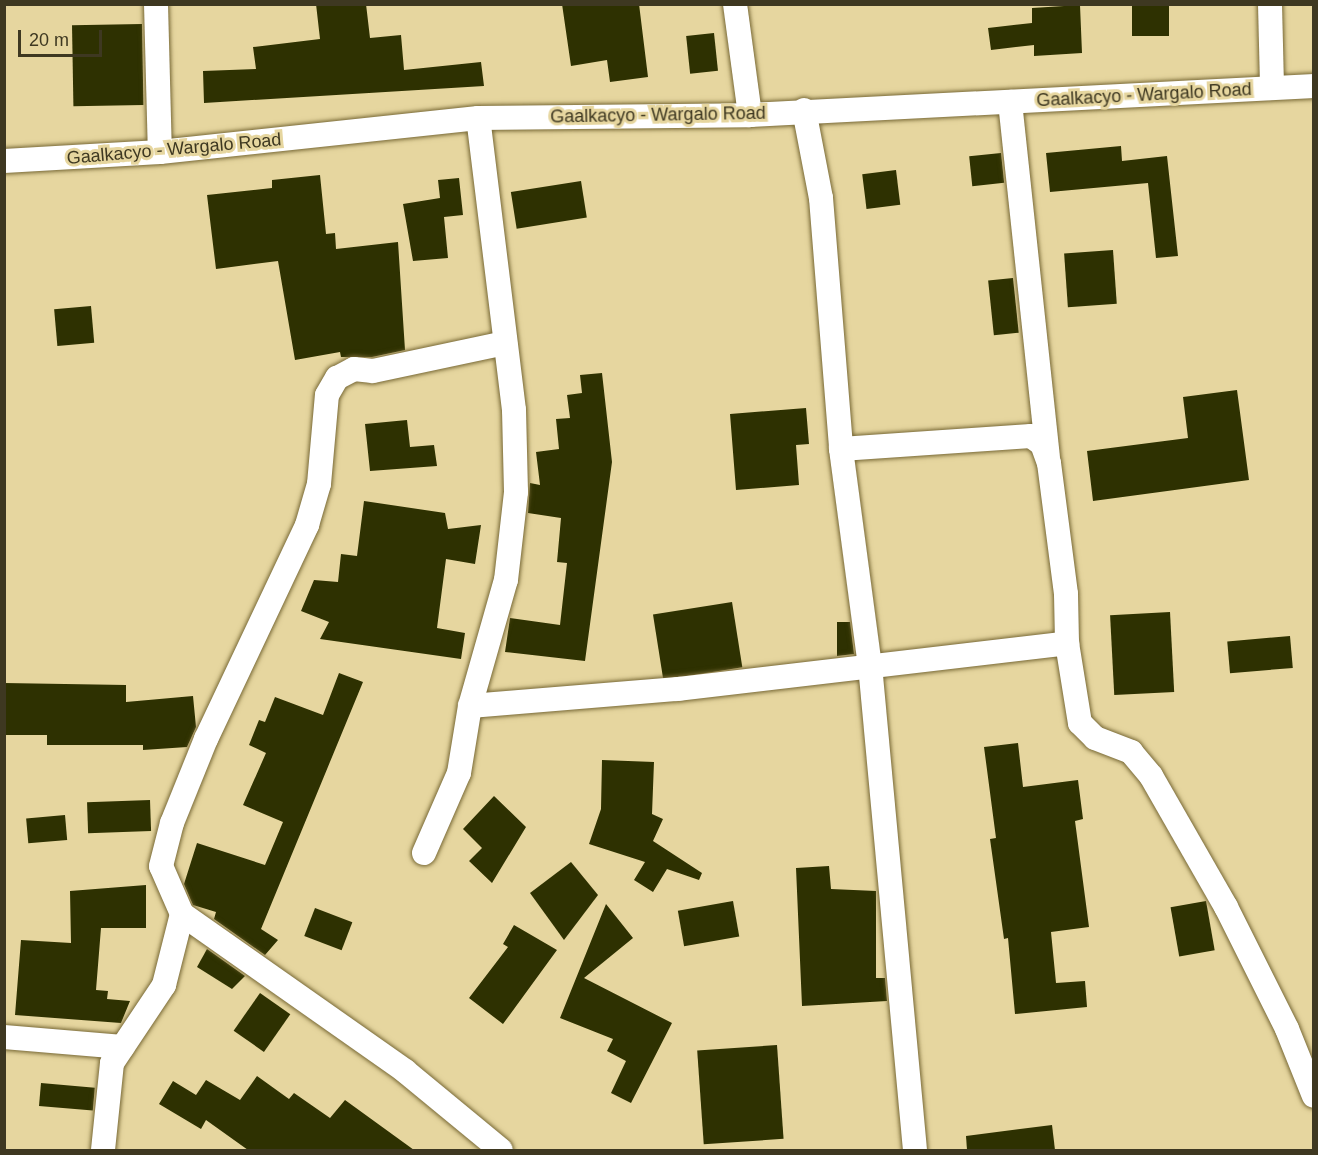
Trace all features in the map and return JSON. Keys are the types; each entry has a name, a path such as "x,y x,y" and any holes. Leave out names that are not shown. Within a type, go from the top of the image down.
{"street":[{"path":"156,4 160,152"},
{"path":"735,4 750,115"},
{"path":"1270,4 1272,88"},
{"name":"Gaalkacyo - Wargalo Road","path":"4,161 160,152 478,118 750,115 804,110 1314,86"},
{"path":"1010,102 1049,463 1066,594 1067,643 1080,723 1095,738 1131,752 1151,776 1226,907 1287,1029 1314,1096"},
{"path":"804,110 821,198 841,448 870,665 915,1150"},
{"path":"424,852 459,773 470,706 506,580 516,492 514,410 478,118"},
{"path":"501,1150 405,1071 182,914 161,866 172,823 206,739 308,525 319,484 327,395 338,378 354,369 373,371 505,343"},
{"path":"841,448 1031,436 1042,444 1049,463"},
{"path":"470,706 678,689 1067,643"},
{"path":"103,1150 112,1063 164,985 182,914"},
{"path":"4,1037 123,1047"}],"building":[{"path":"316,4 366,4 370,38 401,35 404,70 481,62 484,86 204,103 203,71 256,69 253,47 320,39"},
{"path":"562,4 639,4 648,77 610,82 607,60 571,66"},
{"path":"1132,4 1169,4 1169,36 1132,36"},
{"path":"1080,5 1082,53 1034,56 1034,45 991,50 988,28 1032,23 1032,8"},
{"path":"142,24 143,105 73,106 72,25"},
{"path":"714,33 718,71 690,74 686,36"},
{"path":"1121,146 1122,161 1167,156 1178,256 1156,258 1148,183 1050,192 1046,153"},
{"path":"1001,153 1004,183 972,186 969,156"},
{"path":"896,170 900,205 867,209 862,174"},
{"path":"320,175 326,234 335,233 336,249 398,242 405,350 372,357 341,357 340,352 295,360 278,261 216,269 207,195 272,188 272,180"},
{"path":"459,178 463,215 444,217 448,258 413,261 403,204 440,198 438,180"},
{"path":"581,181 587,218 517,229 511,192"},
{"path":"1113,250 1117,304 1068,307 1064,253"},
{"path":"1013,278 1019,333 994,335 988,281"},
{"path":"91,306 94,343 57,346 54,309"},
{"path":"602,373 612,462 585,661 505,652 510,618 560,625 567,563 557,562 561,518 528,513 530,483 540,485 536,452 559,449 556,419 570,418 567,395 582,393 580,375"},
{"path":"1237,390 1249,480 1093,501 1087,451 1188,438 1183,397"},
{"path":"806,408 809,444 796,445 799,485 736,490 730,414"},
{"path":"407,420 410,447 434,445 437,466 370,471 365,424"},
{"path":"364,501 445,513 448,529 481,525 475,564 446,559 437,628 465,633 461,659 320,639 329,622 301,611 314,580 338,582 341,554 357,556"},
{"path":"732,602 742,667 663,680 653,615"},
{"path":"1170,612 1174,692 1114,695 1110,615"},
{"path":"837,622 850,622 854,654 837,656"},
{"path":"1290,636 1293,668 1230,673 1227,641"},
{"path":"339,673 363,682 261,929 278,940 265,955 214,919 216,912 193,905 184,884 197,843 265,865 283,822 243,805 266,753 249,745 259,720 265,722 275,697 323,715"},
{"path":"4,683 126,685 126,702 193,696 196,727 187,747 143,750 143,745 47,745 47,735 4,735"},
{"path":"1018,743 1023,787 1078,780 1083,819 1075,821 1089,927 1051,932 1056,983 1085,981 1087,1007 1015,1014 1008,938 1004,939 990,839 996,838 984,747"},
{"path":"602,760 654,762 652,814 663,819 653,841 702,873 699,880 667,869 653,892 634,880 645,862 589,844 601,809"},
{"path":"494,796 526,827 492,883 469,861 482,848 463,829"},
{"path":"150,800 151,831 88,833 87,802"},
{"path":"65,815 67,840 28,843 26,818"},
{"path":"571,862 598,895 564,940 530,893"},
{"path":"829,866 831,889 876,891 876,978 885,978 887,1001 802,1006 796,868"},
{"path":"146,885 146,928 101,928 96,990 108,991 107,999 130,1001 121,1023 15,1015 21,940 71,943 70,891"},
{"path":"733,901 739,936 684,946 678,911"},
{"path":"1206,901 1215,950 1179,956 1171,907"},
{"path":"606,904 633,938 584,978 672,1023 631,1103 611,1093 626,1061 607,1051 613,1039 560,1018"},
{"path":"315,908 352,922 342,950 304,936"},
{"path":"514,925 557,950 503,1024 469,998 508,947 503,944"},
{"path":"207,949 245,976 232,989 197,967"},
{"path":"260,993 290,1014 264,1052 234,1031"},
{"path":"777,1045 784,1139 704,1144 697,1051"},
{"path":"257,1076 289,1099 294,1093 330,1118 345,1100 414,1150 248,1150 206,1120 201,1129 159,1104 173,1081 196,1095 206,1080 240,1100"},
{"path":"41,1083 95,1088 93,1111 39,1106"},
{"path":"1052,1125 1055,1150 967,1150 966,1136"}]}
